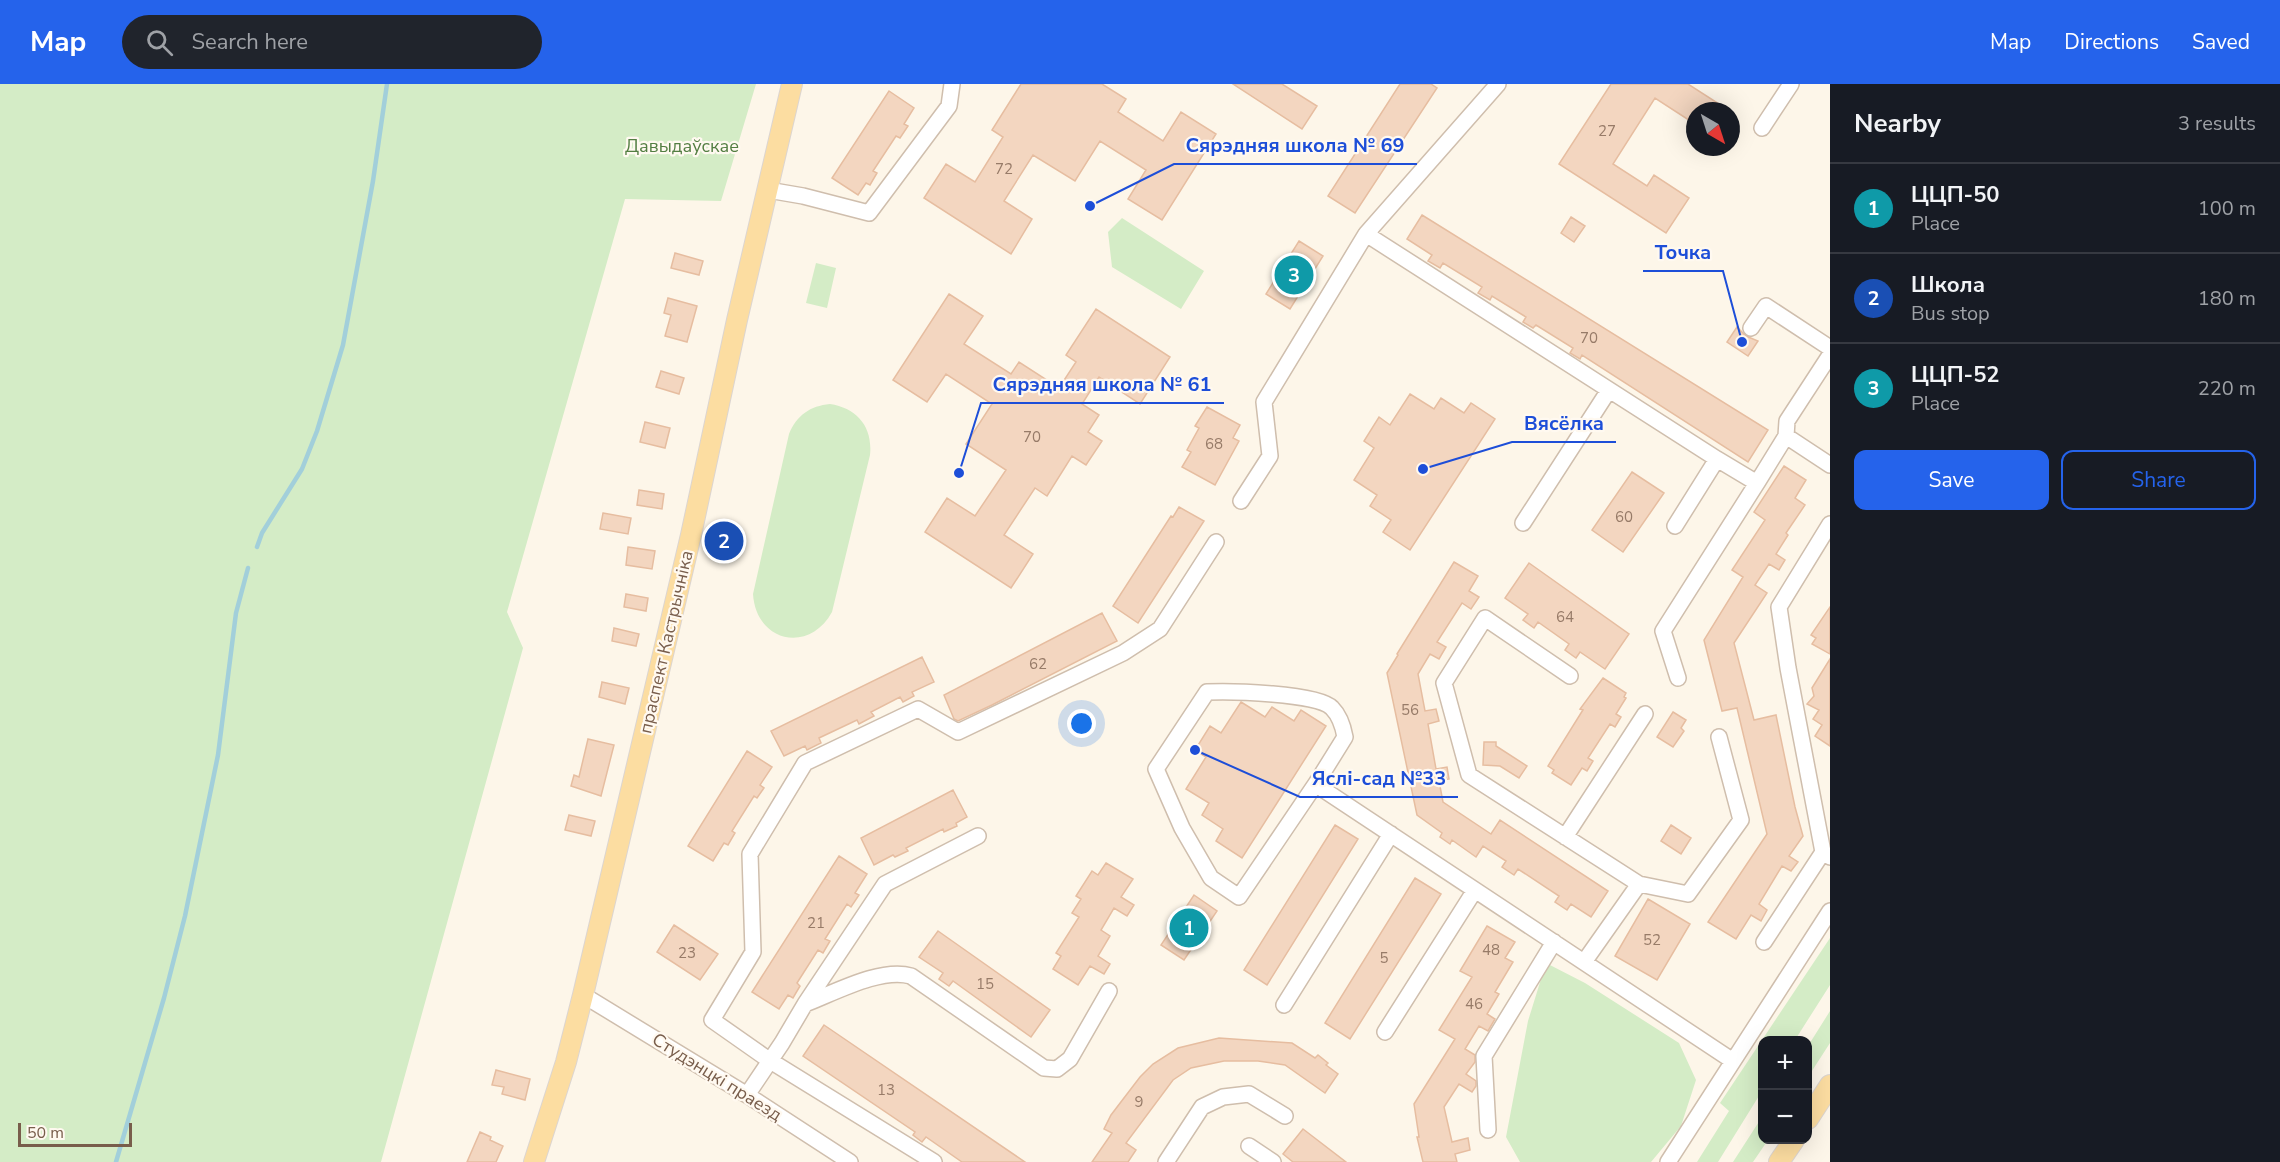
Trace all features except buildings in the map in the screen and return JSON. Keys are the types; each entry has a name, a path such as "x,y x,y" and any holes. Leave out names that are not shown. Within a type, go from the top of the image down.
{"main road":[{"name":"праспект Кастрычніка","path":"534,1162 566,1062 583,995 692,535 737,320 792,84"},
{"path":"1812,1113 1830,1085"},
{"path":"1779,1162 1791,1144"}],"street":[{"path":"768,190 803,196 869,213 949,106 952,84"},
{"path":"1241,501 1270,456 1264,402 1366,234 1498,84"},
{"path":"1762,128 1791,84"},
{"path":"1366,234 1757,483"},
{"path":"1751,328 1766,306 1830,348"},
{"path":"1678,678 1663,631 1786,436 1787,421 1830,355"},
{"path":"1523,523 1609,390"},
{"path":"1786,436 1830,465"},
{"path":"1675,526 1717,459"},
{"path":"1764,942 1827,854 1788,668 1779,607 1830,524"},
{"path":"934,1162 769,1059 712,1020 753,952 750,854 805,763 918,709 958,732 1123,653 1160,629 1216,542"},
{"path":"1570,676 1485,618 1444,684 1469,776 1639,884 1688,894 1741,820 1719,737"},
{"path":"1227,691 1305,698 1330,706 1342,721 1345,737 1317,782 1239,897 1211,878 1182,828 1156,769 1207,692 1227,691"},
{"path":"1565,837 1646,714"},
{"path":"1317,782 1324,790 1733,1061"},
{"path":"1284,1005 1391,834"},
{"path":"747,1095 885,884 978,836"},
{"path":"1584,962 1639,884"},
{"path":"1385,1032 1475,890"},
{"path":"1668,1162 1830,911"},
{"path":"1488,1130 1484,1056 1554,942"},
{"path":"805,1004 882,975 899,972 911,976 1044,1068 1057,1069 1070,1059 1109,991"},
{"name":"Студэнцкі праезд","path":"583,995 747,1095 850,1162"},
{"path":"1166,1162 1202,1107 1223,1097 1249,1094 1284,1116"},
{"path":"1249,1146 1273,1162"}],"green space":[{"name":"Давыдаўскае","path":"0,84 756,84 721,201 625,199 507,612 523,648 381,1162 0,1162"},
{"path":"1122,218 1204,271 1181,309 1112,267 1108,232"},
{"path":"816,263 836,268 827,308 806,303"},
{"path":"830,404 848,410 861,420 869,436 870,455 832,612 822,625 810,634 785,637 773,632 763,623 756,610 753,594 789,434 800,417 810,409"},
{"path":"1830,938 1830,985 1798,1036 1765,1036"},
{"path":"1546,963 1585,983 1679,1043 1696,1080 1681,1126 1651,1162 1520,1162 1506,1137 1528,1021"},
{"path":"1830,1011 1830,1043 1812,1071 1812,1040"},
{"path":"1758,1046 1758,1097 1718,1162 1697,1162 1729,1111 1720,1103"},
{"path":"1758,1123 1758,1144 1765,1144 1753,1162 1733,1162"}],"waterway":[{"path":"257,547 262,533 302,469 317,431 343,345 373,181 387,84"},
{"path":"116,1162 164,998 185,916 218,755 236,613 248,568"}],"place":[{"name":"Сярэдняя школа № 69","path":"1090,206"},
{"name":"ЦЦП-52","path":"1294,275"},
{"name":"Точка","path":"1742,342"},
{"name":"Вясёлка","path":"1423,469"},
{"name":"Сярэдняя школа № 61","path":"959,473"},
{"name":"Школа","path":"724,541"},
{"name":"Яслі-сад №33","path":"1195,750"},
{"name":"ЦЦП-50","path":"1189,928"}]}
